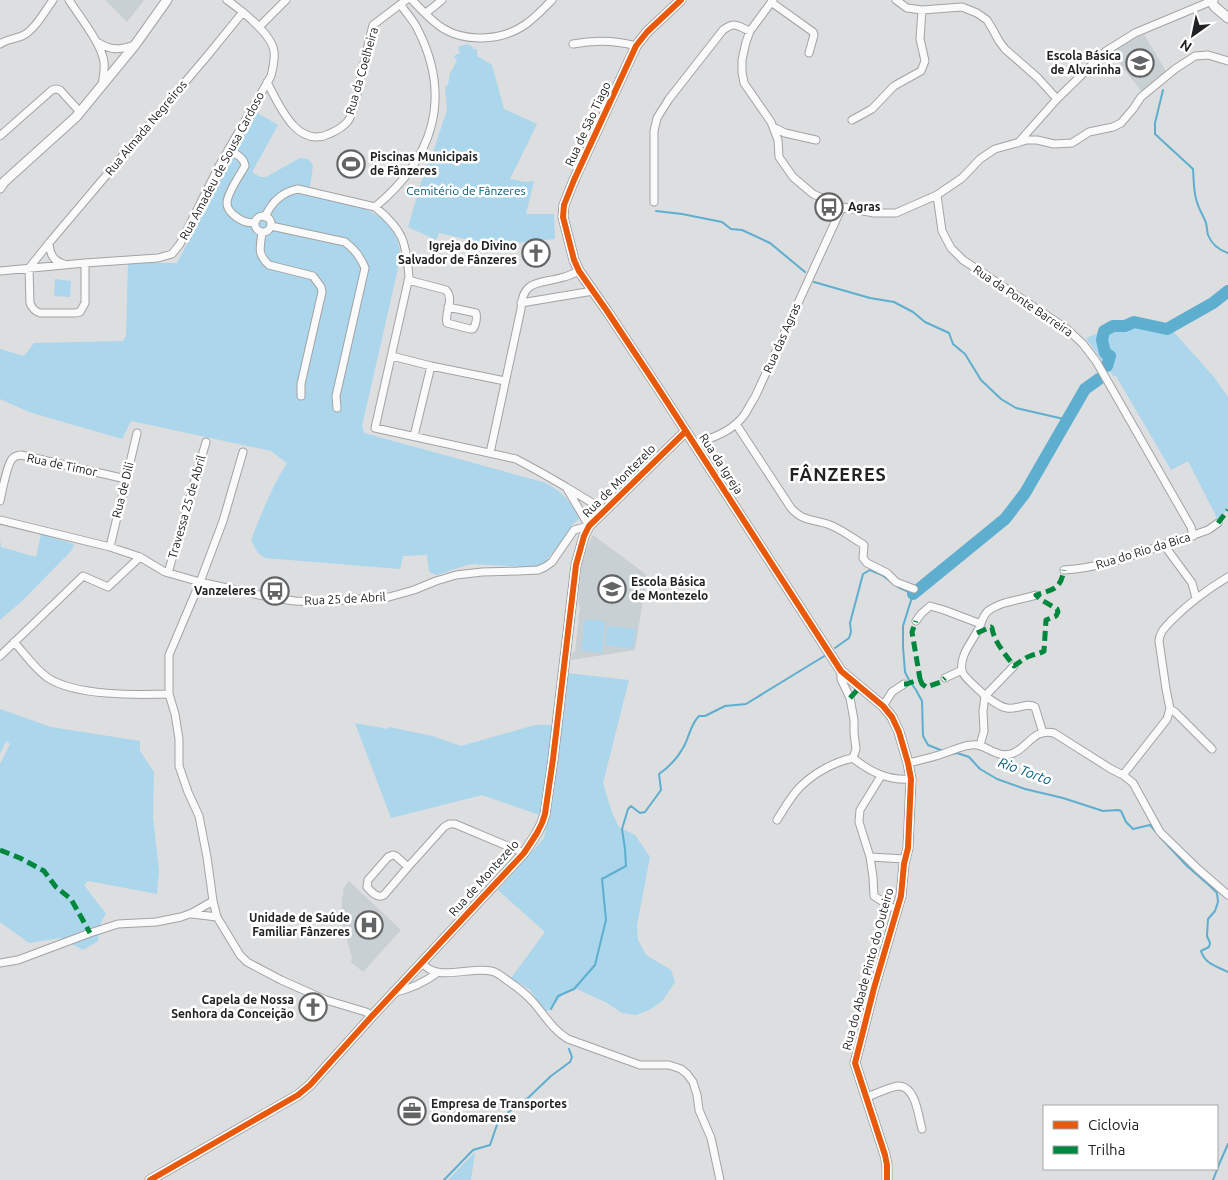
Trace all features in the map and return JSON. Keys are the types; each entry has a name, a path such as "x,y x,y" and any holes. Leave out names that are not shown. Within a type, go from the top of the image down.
{"street":[{"path":"0,44 30,31 53,0"},
{"path":"69,0 96,42 104,62 102,86"},
{"path":"0,188 4,182 76,117 135,45 167,0"},
{"path":"227,0 259,27 272,45 274,63 271,76 267,82"},
{"path":"259,27 286,0"},
{"path":"412,0 440,26 455,34 482,38 509,33 524,25 552,0"},
{"path":"426,13 442,0"},
{"path":"896,0 907,8 922,10 962,7 977,12 987,20 1005,49 1038,78 1057,99"},
{"path":"1017,143 1057,99 1106,51 1135,33 1212,0 1215,8 1228,18"},
{"name":"Rua de São Tiago","path":"579,271 574,260 563,217 564,205 636,46 647,32 680,1"},
{"path":"809,53 814,35 813,32 772,1 750,31 742,60 742,72 744,82 771,122 778,140 779,157 793,177 813,194 842,207 874,213 896,214 937,195 962,178 980,159 995,149 1027,140 1054,144 1072,143 1089,132 1113,127 1121,123 1141,97 1175,69 1195,56 1208,55 1228,61"},
{"path":"375,207 390,194 417,160 429,135 434,112 435,85 430,58 418,29 403,3"},
{"name":"Rua da Coelheira","path":"267,82 282,110 296,129 308,137 324,137 336,131 348,120 355,102 373,25 403,3"},
{"path":"852,120 872,109 894,86 921,71 924,61 920,39 922,10"},
{"name":"Rua Almada Negreiros","path":"29,268 243,12"},
{"path":"654,202 654,130 657,118 723,30 735,24 750,31"},
{"path":"573,44 602,40 636,46"},
{"path":"96,42 114,50 135,45"},
{"path":"104,62 114,50"},
{"name":"Rua Amadeu de Sousa Cardoso","path":"0,271 85,262 158,258 172,254 180,244 228,150 267,82"},
{"path":"0,136 52,90 60,90 80,112"},
{"path":"773,128 785,133 816,140"},
{"path":"228,150 240,157 244,161 245,166 226,203 231,213 237,218 245,222 254,223"},
{"path":"265,217 271,206 281,196 288,191 298,189 375,207 384,214 403,238 407,258 408,280 375,428 516,459 604,510"},
{"name":"Rua da Ponte Barreira","path":"937,195 942,231 951,248 963,260 1066,329 1083,344 1096,361 1190,527 1193,536"},
{"name":"Rua das Agras","path":"695,444 722,434 736,424 745,414 755,397 842,207"},
{"path":"260,216 270,220 271,226 269,230 262,233 254,227 254,223 260,216"},
{"path":"271,226 345,242 361,257 364,268 336,396 337,408"},
{"path":"262,233 261,257 269,265 313,276 321,287 322,292 301,384 301,396"},
{"path":"49,243 50,254 55,260 64,264"},
{"path":"29,268 30,302 35,311 40,313 76,313 80,312 85,303 85,262"},
{"path":"490,453 522,297 529,287 538,282 564,277 579,271"},
{"name":"Rua da Igreja","path":"579,271 695,444 840,671"},
{"path":"408,280 446,290 450,297 448,306 446,318 447,323 473,329 477,317 476,313 448,306"},
{"path":"521,304 593,291"},
{"path":"392,356 505,381"},
{"path":"414,436 431,366"},
{"path":"736,424 796,514 830,525 864,545 864,558 867,563 887,573 896,582 914,589"},
{"name":"Rua de Montezelo","path":"150,1180 298,1095 310,1085 524,853 537,833 545,814 576,565 584,536 589,526 604,510 686,431"},
{"name":"Rua de Dili","path":"110,547 137,433"},
{"name":"Travessa 25 de Abril","path":"168,573 206,442"},
{"path":"242,452 223,521 169,655 169,694 175,714 179,739 179,766 199,816 217,917 240,955 247,962 281,980 326,1000 357,1008 372,1016"},
{"name":"Rua de Timor","path":"0,501 9,465 16,456 126,479"},
{"path":"566,488 589,526"},
{"name":"Rua 25 de Abril","path":"0,520 110,547 140,557 168,573 200,582 273,598 326,602 389,597 456,575 538,570 552,562 574,530 589,526"},
{"name":"Rua do Rio da Bica","path":"1064,570 1083,569 1101,565 1193,536 1208,530 1218,523"},
{"path":"1164,545 1192,583 1196,598"},
{"path":"0,656 83,576 108,587 140,557"},
{"path":"1123,775 1167,719 1170,710 1159,641 1160,634 1196,598 1228,578"},
{"path":"1036,595 1003,604 989,611 984,616 967,649 962,670 966,678 985,696 1000,706 1015,708 1033,705 1043,732"},
{"path":"916,622 921,614 930,606 981,624"},
{"path":"14,642 48,678 67,687 133,695 169,694"},
{"path":"980,745 984,731 983,711 985,696 1014,666"},
{"path":"945,678 962,670"},
{"path":"840,671 841,680 850,698 854,720 856,749 853,758"},
{"name":"Rua do Abade Pinto do Outeiro","path":"840,671 883,706 892,717 899,732 911,779 908,848 904,864 901,896 874,988 855,1063 885,1155 887,1178"},
{"path":"883,706 892,692 904,684"},
{"path":"1170,710 1175,712 1212,749"},
{"path":"908,763 970,745 980,745 1001,755 1012,754 1023,747 1031,738 1043,732 1054,733 1123,775 1133,784 1160,832 1228,895"},
{"path":"853,758 882,776 900,780 911,779"},
{"path":"777,820 800,788 811,778 839,761 853,758"},
{"path":"882,776 860,810 859,822 870,857 874,896 897,909"},
{"path":"408,867 396,856 392,855 388,857 368,880 367,887 377,896 384,894 444,827 449,824 455,824 524,853"},
{"path":"870,857 905,859"},
{"path":"0,963 18,960 118,924 156,922 192,914 213,901"},
{"path":"192,914 217,917"},
{"path":"422,962 428,970 438,973 492,971 512,984 532,1001 560,1034 568,1040 640,1065 669,1065 681,1069 693,1082 699,1110 711,1138 720,1180"},
{"path":"393,994 408,989 438,973"},
{"path":"867,1098 897,1086 905,1088 913,1096 922,1129"}],"shaded area":[{"path":"105,0 144,0 127,22"},
{"name":"Escola Básica de Alvarinha","path":"1144,34 1167,73 1142,92 1111,53 1124,43 1141,37"},
{"name":"Escola Básica de Montezelo","path":"593,535 647,575 635,650 571,660 572,654 575,651 580,607 578,604 582,563"},
{"name":"Unidade de Saúde Familiar Fânzeres","path":"349,881 401,930 363,972 351,962 352,957 341,921 343,889"}],"green space":[{"name":"Cemitério de Fânzeres","path":"467,44 473,47 473,49 477,49 477,56 492,65 504,109 537,124 510,179 525,182 534,181 526,214 554,214 555,239 492,245 439,233 436,240 408,227 426,166 430,161 447,110 445,86 448,85 450,73 457,61 454,56 460,53 458,47"},
{"path":"256,112 278,125 252,172 260,177 266,177 300,158 308,159 313,165 309,194 367,210 380,217 390,226 397,239 401,255 362,426 364,433 546,483 557,491 566,498 579,519 573,524 558,547 542,565 530,567 470,564 437,575 429,572 427,555 403,556 400,569 265,558 258,553 251,540 272,491 287,463 271,451 131,421 122,439 29,412 0,399 0,349 24,356 34,343 123,341 126,336 128,263 177,263"},
{"path":"55,279 71,281 70,297 54,296"},
{"path":"1154,325 1172,330 1214,377 1228,397 1228,509 1218,520 1188,461 1171,470 1116,376 1113,376 1086,338 1107,329"},
{"path":"41,534 74,544 72,550 22,601 0,620 0,539 1,547 36,557"},
{"path":"585,619 605,621 602,653 581,650"},
{"path":"607,626 636,629 633,649 605,645"},
{"path":"558,672 629,680 603,783 612,813 619,827 635,835 650,857 637,925 638,940 646,955 671,970 675,982 663,1000 651,1009 636,1015 622,1013 607,1003 577,989 563,994 551,1009 545,1012 530,990 511,978 545,932 498,890 544,838 548,818 482,795 391,818 355,723 388,729 389,727 432,736 461,746 535,725 554,725"},
{"path":"0,709 51,727 140,741 140,751 154,772 153,818 159,870 157,894 88,881 84,885 106,914 101,922 98,941 83,950 60,938 29,943 0,922 0,764 10,744 6,741 0,754"},
{"path":"475,1152 471,1180 448,1180"}],"waterway":[{"path":"1163,90 1155,123 1155,134 1193,169 1195,196 1206,223 1208,235 1216,247 1228,253"},
{"path":"656,211 722,222 731,229 742,230 770,243 805,272"},
{"path":"814,282 870,298 894,302 913,312 925,322 949,333 953,344 965,354 981,380 1001,399 1016,408 1068,420"},
{"name":"Rio Torto","path":"1107,366 1110,356 1105,353 1102,340 1104,331 1113,326 1125,326 1134,322 1167,329 1213,303 1228,291"},
{"name":"Rio Torto","path":"913,594 1005,519 1025,493 1085,389 1099,379"},
{"name":"Rio Torto","path":"835,648 849,638 851,632 850,623 863,574 870,570 913,594 903,626 905,672 922,701 923,736 928,745 943,751"},
{"path":"551,1009 558,996 574,989 595,965 606,920 602,879 626,866 622,829 628,809 631,806 640,813 645,812 661,790 659,774 678,756 699,716 705,716 725,706 746,704 826,655"},
{"name":"Rio Torto","path":"952,754 957,753 969,757 980,769 997,779 1025,789 1063,798 1103,811 1121,811 1126,822 1133,829 1150,825 1157,833"},
{"name":"Rio Torto","path":"1160,837 1187,866 1217,893 1218,902 1215,911 1208,919 1207,936 1210,943 1209,947 1201,951 1208,962 1228,972"},
{"path":"444,1180 473,1150 490,1145 499,1119 529,1097 551,1076 570,1062 572,1057 569,1049"},
{"name":"Rio Torto","path":"1218,1167 1228,1144"},
{"name":"Rio Torto","path":"1213,1180 1217,1170"}],"marked path":[{"path":"1218,523 1228,510"},
{"path":"977,633 991,627 998,643 1014,666 1028,657 1044,651 1046,620 1056,616 1058,612 1057,609 1036,595 1055,588 1060,582 1064,570"},
{"path":"904,684 920,679 912,632 916,621"},
{"path":"920,679 926,687 941,682 945,678"},
{"path":"850,698 860,687"},
{"path":"0,850 44,871 56,887 71,899 90,933"}],"cycle path":[{"path":"681,0 647,32 636,46 574,180 564,205 563,217 574,260 579,271 660,391 841,671 883,706 892,717 899,732 911,779 908,848 904,864 901,896 874,988 855,1063 885,1155 887,1180"},
{"path":"150,1180 298,1095 310,1085 524,853 537,833 545,814 576,565 584,536 589,526 686,431"}],"place":[{"name":"Escola Básica de Alvarinha","path":"1140,63"},
{"name":"Piscinas Municipais de Fânzeres","path":"351,164"},
{"name":"Agras","path":"829,207"},
{"name":"Igreja do Divino Salvador de Fânzeres","path":"536,253"},
{"name":"Escola Básica de Montezelo","path":"612,589"},
{"name":"Vanzeleres","path":"275,591"},
{"name":"Unidade de Saúde Familiar Fânzeres","path":"369,925"},
{"name":"Capela de Nossa Senhora da Conceição","path":"313,1007"},
{"name":"Empresa de Transportes Gondomarense","path":"412,1111"}],"district":[{"name":"FÂNZERES","path":"838,475"}]}
